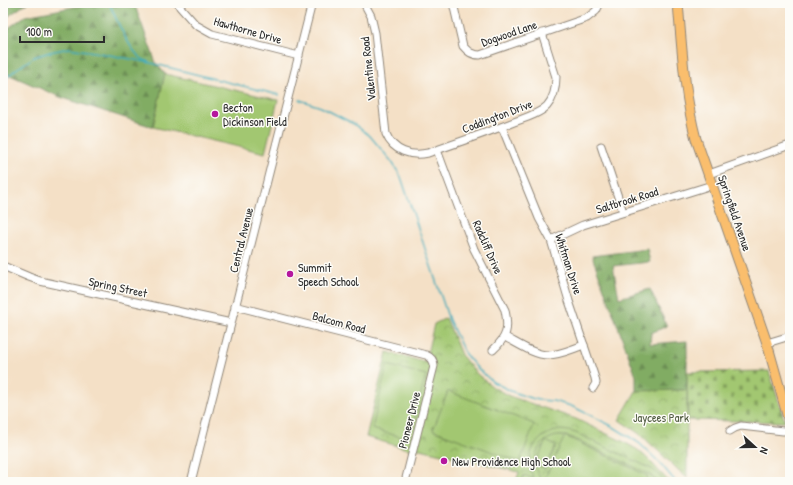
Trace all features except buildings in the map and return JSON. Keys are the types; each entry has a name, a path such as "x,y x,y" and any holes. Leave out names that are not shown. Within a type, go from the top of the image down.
{"main road":[{"name":"Springfield Avenue","path":"678,3 685,78 689,108 696,138 767,342 790,425"}],"street":[{"name":"Hawthorne Drive","path":"178,3 196,25 212,34 299,56"},
{"name":"Central Avenue","path":"191,482 312,3"},
{"path":"365,4 374,3"},
{"name":"Dogwood Lane","path":"453,3 463,46 471,53 480,55 587,18 596,11 600,3"},
{"name":"Valentine Road","path":"365,4 371,16 375,33 386,134"},
{"name":"Coddington Drive","path":"386,134 394,146 408,154 418,155 437,150 502,127 539,112 552,98 556,88 556,77 542,33"},
{"name":"Whitman Drive","path":"502,127 538,218 551,240 569,301 595,378 596,383 593,388"},
{"path":"709,174 790,145"},
{"path":"601,146 623,212"},
{"name":"Radcliff Drive","path":"437,150 474,249 505,310 507,325 505,337"},
{"name":"Saltbrook Road","path":"551,240 583,225 712,185"},
{"name":"Spring Street","path":"3,266 29,278 40,281 231,323"},
{"name":"Balcom Road","path":"235,306 426,355 432,358 434,363"},
{"path":"767,342 790,336"},
{"path":"493,350 505,337 533,352 547,355 557,354 584,345"},
{"name":"Pioneer Drive","path":"405,482 434,363"},
{"path":"730,431 741,426 784,431 790,430"}],"green space":[{"path":"3,3 27,3 3,20"},
{"path":"83,3 134,3 156,63 165,74 153,127 60,97 3,72 3,32 25,16 84,5"},
{"name":"Becton Dickinson Field","path":"165,74 278,100 265,153 153,127"},
{"path":"647,249 650,262 613,266 619,298 650,289 667,326 651,333 650,344 687,341 687,390 636,391 636,376 592,256"},
{"path":"446,318 461,355 478,375 493,387 509,396 576,419 624,442 638,450 669,482 516,482 519,472 420,449 408,449 366,437 387,352 425,362 434,324"},
{"path":"387,365 426,375 409,439 372,429"},
{"path":"769,371 785,422 688,420 687,372"},
{"name":"Jaycees Park","path":"687,390 687,478 641,435 619,420 636,391"},
{"path":"448,391 534,424 520,462 433,430"},
{"path":"561,430 576,433 652,469 665,482 658,482 649,474 573,438 563,436 553,437 545,441 536,455 535,463 537,473 543,482 526,482 522,480 524,475 534,479 530,462 531,454 538,441 552,432"},
{"path":"565,436 648,476 645,482 543,482"},
{"path":"546,441 556,446 545,469 535,464"}],"waterway":[{"path":"109,3 123,32 136,53 142,59 149,62"},
{"path":"3,81 15,70 34,57 69,48 151,63 279,95"},
{"path":"300,100 321,107 354,124 370,136 392,162 401,177 449,320 465,354 478,369 493,382 511,391 538,400 553,401 571,406 612,426 639,443 660,463 676,482"}],"place":[{"name":"Becton Dickinson Field","path":"215,114"},
{"name":"Summit Speech School","path":"290,274"},
{"name":"New Providence High School","path":"444,461"}]}
